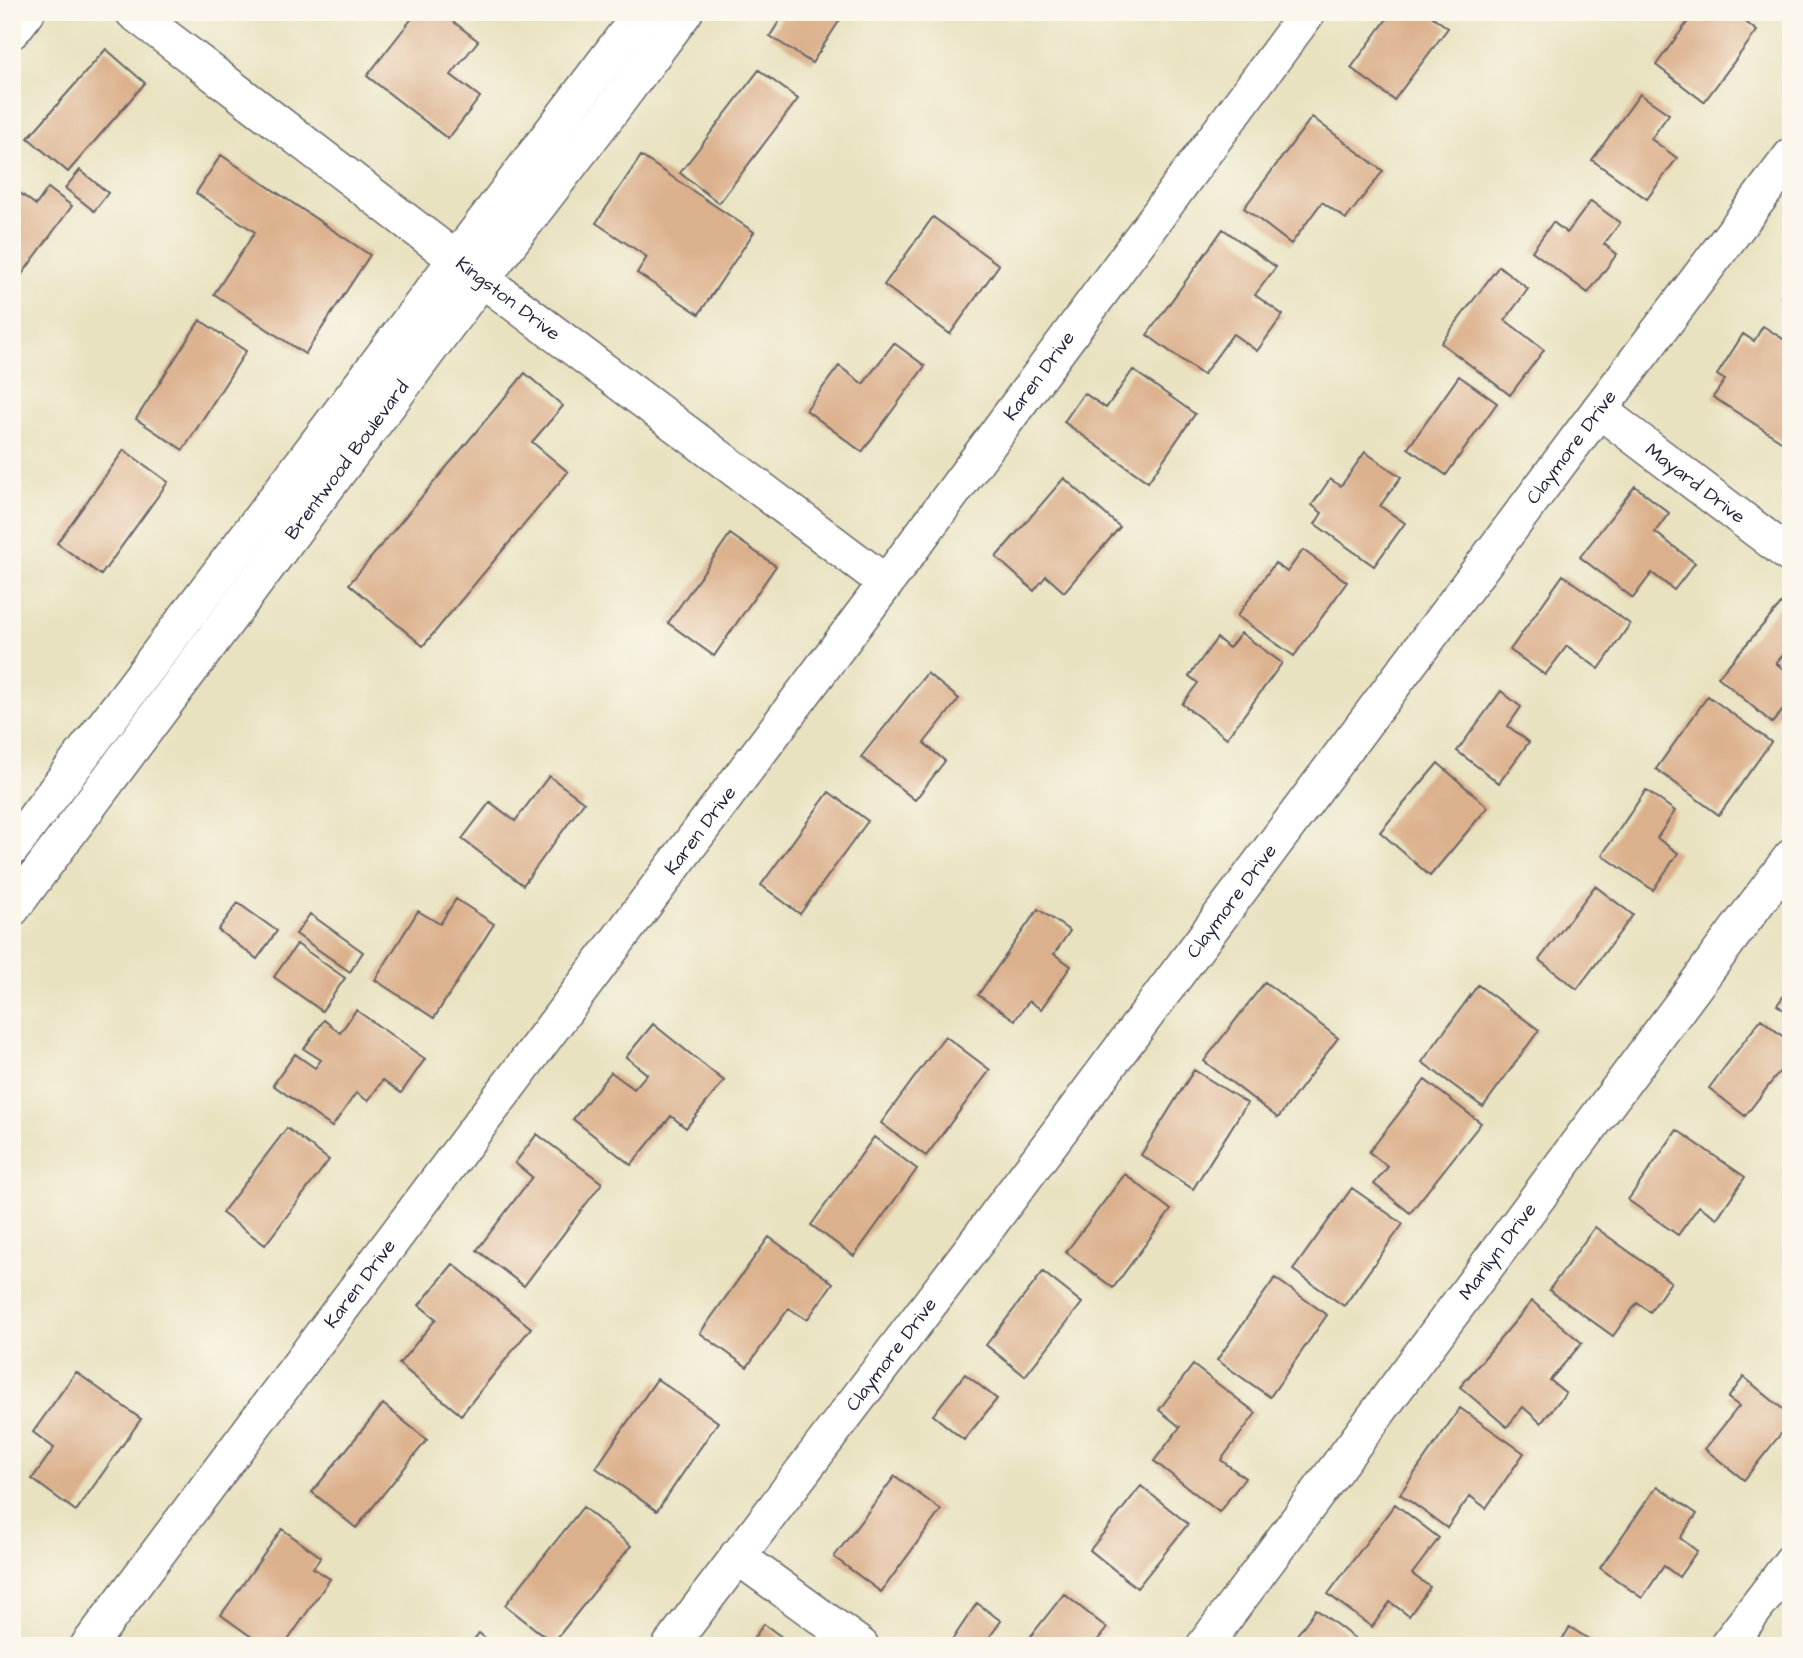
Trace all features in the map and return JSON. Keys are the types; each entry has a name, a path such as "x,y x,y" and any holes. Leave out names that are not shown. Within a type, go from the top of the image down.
{"street":[{"path":"12,31 27,12"},
{"name":"Kingston Drive","path":"133,12 886,583"},
{"name":"Brentwood Boulevard","path":"12,909 469,269 642,12"},
{"name":"Brentwood Boulevard","path":"12,848 469,269 606,119 685,12"},
{"name":"Karen Drive","path":"88,1646 886,583 1308,12"},
{"name":"Claymore Drive","path":"670,1646 978,1241 1791,156"},
{"name":"Mayard Drive","path":"1599,410 1791,555"},
{"name":"Marilyn Drive","path":"1204,1646 1791,857"},
{"path":"737,1556 861,1646"},
{"path":"1727,1646 1791,1562"}],"building":[{"path":"417,12 441,12 478,41 451,75 480,97 448,139 367,76"},
{"path":"785,12 845,12 812,63 770,36"},
{"path":"1392,12 1426,12 1448,28 1394,100 1351,68"},
{"path":"1695,12 1733,12 1757,31 1704,102 1656,65"},
{"path":"106,49 145,83 68,172 28,138"},
{"path":"759,70 798,99 719,203 680,173"},
{"path":"1640,94 1669,114 1651,139 1677,158 1647,199 1592,160"},
{"path":"1312,117 1383,171 1346,219 1322,202 1291,244 1244,208"},
{"path":"221,155 370,255 305,354 214,294 255,232 196,193"},
{"path":"641,156 754,232 699,314 637,273 647,257 596,223"},
{"path":"80,170 108,193 94,211 65,188"},
{"path":"12,187 36,205 48,188 72,206 12,288"},
{"path":"1591,201 1620,223 1604,244 1617,254 1588,293 1532,251 1553,222 1567,233"},
{"path":"933,217 999,265 950,334 884,285"},
{"path":"1223,229 1276,267 1255,295 1283,315 1257,351 1233,334 1203,375 1147,335"},
{"path":"1499,266 1528,289 1505,320 1544,350 1510,395 1441,343"},
{"path":"1791,284 1791,304 1781,297"},
{"path":"200,320 246,351 183,450 136,419"},
{"path":"1763,326 1791,344 1789,446 1713,397 1725,380 1717,375 1743,334 1754,341"},
{"path":"894,343 925,366 862,452 806,410 839,366 863,384"},
{"path":"1133,370 1195,414 1148,482 1064,422 1084,393 1106,408"},
{"path":"525,373 563,406 532,442 568,472 423,646 349,584"},
{"path":"1459,376 1497,403 1446,475 1408,448"},
{"path":"124,450 168,482 101,575 57,543"},
{"path":"1365,452 1401,477 1380,506 1405,523 1374,566 1315,524 1322,513 1312,505 1330,479 1341,486"},
{"path":"1064,478 1120,527 1064,592 1046,576 1034,591 996,557"},
{"path":"1635,486 1669,513 1655,532 1695,563 1674,590 1652,573 1633,598 1580,557"},
{"path":"730,534 776,566 714,656 668,623"},
{"path":"1303,550 1347,582 1294,656 1237,616 1275,563 1287,572"},
{"path":"1563,575 1630,624 1599,669 1567,646 1545,675 1510,650"},
{"path":"1782,603 1791,611 1791,646 1776,663 1791,675 1791,701 1772,723 1718,677"},
{"path":"1241,633 1282,663 1227,738 1182,704 1198,683 1189,676 1217,638 1229,648"},
{"path":"927,673 959,699 924,743 945,761 915,800 861,757"},
{"path":"1501,691 1521,707 1508,726 1529,742 1499,783 1457,751"},
{"path":"1708,696 1771,742 1719,815 1656,769"},
{"path":"1438,763 1488,807 1430,876 1380,832"},
{"path":"549,776 584,802 523,885 462,839 490,802 515,821"},
{"path":"1646,790 1675,811 1657,838 1678,853 1653,890 1602,855"},
{"path":"829,792 868,821 800,914 761,885"},
{"path":"1595,886 1633,915 1577,989 1539,960"},
{"path":"456,899 494,924 434,1018 375,980 418,911 440,924"},
{"path":"238,903 277,931 257,959 218,930"},
{"path":"1038,909 1070,931 1054,954 1071,966 1041,1009 1029,1001 1015,1020 978,995"},
{"path":"310,914 363,952 350,972 296,934"},
{"path":"297,944 345,978 322,1011 274,977"},
{"path":"1265,982 1338,1038 1278,1118 1204,1061"},
{"path":"1478,985 1539,1030 1483,1107 1422,1062"},
{"path":"1791,986 1791,1015 1777,1005"},
{"path":"356,1010 425,1059 401,1093 383,1080 368,1101 356,1093 332,1127 273,1085 295,1054 315,1068 321,1060 304,1049 324,1020 340,1033"},
{"path":"1761,1019 1791,1043 1791,1057 1745,1116 1709,1088"},
{"path":"653,1024 724,1081 686,1128 671,1116 631,1165 573,1119 611,1072 634,1089 647,1074 626,1057"},
{"path":"945,1036 990,1070 926,1156 881,1123"},
{"path":"1194,1070 1247,1103 1193,1189 1141,1155"},
{"path":"1425,1080 1481,1123 1410,1213 1374,1184 1388,1167 1369,1152"},
{"path":"287,1128 329,1160 265,1245 222,1213"},
{"path":"1677,1130 1745,1177 1717,1218 1699,1206 1678,1235 1628,1200"},
{"path":"537,1134 602,1183 524,1286 477,1250 532,1177 515,1163"},
{"path":"874,1137 917,1169 854,1256 811,1225"},
{"path":"1125,1174 1171,1210 1113,1288 1066,1252"},
{"path":"1352,1188 1403,1224 1344,1306 1293,1270"},
{"path":"1595,1227 1671,1282 1650,1312 1637,1303 1613,1336 1549,1290"},
{"path":"769,1237 833,1283 807,1320 789,1308 747,1367 700,1333"},
{"path":"453,1264 531,1328 461,1415 399,1364 436,1319 419,1305"},
{"path":"1043,1272 1082,1303 1025,1376 986,1345"},
{"path":"1275,1278 1327,1315 1270,1397 1217,1360"},
{"path":"1532,1301 1582,1343 1550,1380 1566,1393 1541,1423 1523,1407 1507,1427 1460,1387"},
{"path":"1193,1365 1256,1413 1221,1460 1245,1478 1219,1512 1154,1461 1180,1427 1159,1410"},
{"path":"76,1372 141,1419 76,1511 32,1479 54,1448 33,1432"},
{"path":"965,1374 997,1399 964,1440 933,1415"},
{"path":"1744,1377 1791,1416 1791,1421 1744,1480 1705,1449 1739,1406 1728,1398"},
{"path":"657,1379 718,1422 657,1511 596,1468"},
{"path":"383,1404 427,1440 356,1528 312,1492"},
{"path":"1460,1408 1524,1453 1486,1508 1470,1496 1447,1528 1400,1494"},
{"path":"895,1476 941,1510 881,1592 834,1557"},
{"path":"1141,1486 1188,1524 1137,1588 1090,1550"},
{"path":"1657,1486 1697,1514 1680,1538 1697,1551 1679,1577 1664,1566 1642,1598 1600,1568"},
{"path":"1395,1504 1439,1538 1412,1574 1430,1587 1409,1616 1390,1602 1372,1627 1328,1594"},
{"path":"583,1507 631,1546 553,1643 505,1605"},
{"path":"282,1529 321,1557 313,1568 330,1579 284,1646 264,1646 221,1615"},
{"path":"1064,1594 1107,1628 1093,1646 1023,1646"},
{"path":"977,1603 1001,1621 983,1646 954,1646 950,1643"},
{"path":"1316,1609 1358,1641 1354,1646 1289,1646"},
{"path":"764,1624 794,1646 748,1646"},
{"path":"1570,1627 1599,1646 1558,1646"},
{"path":"479,1633 495,1646 469,1646"}]}
